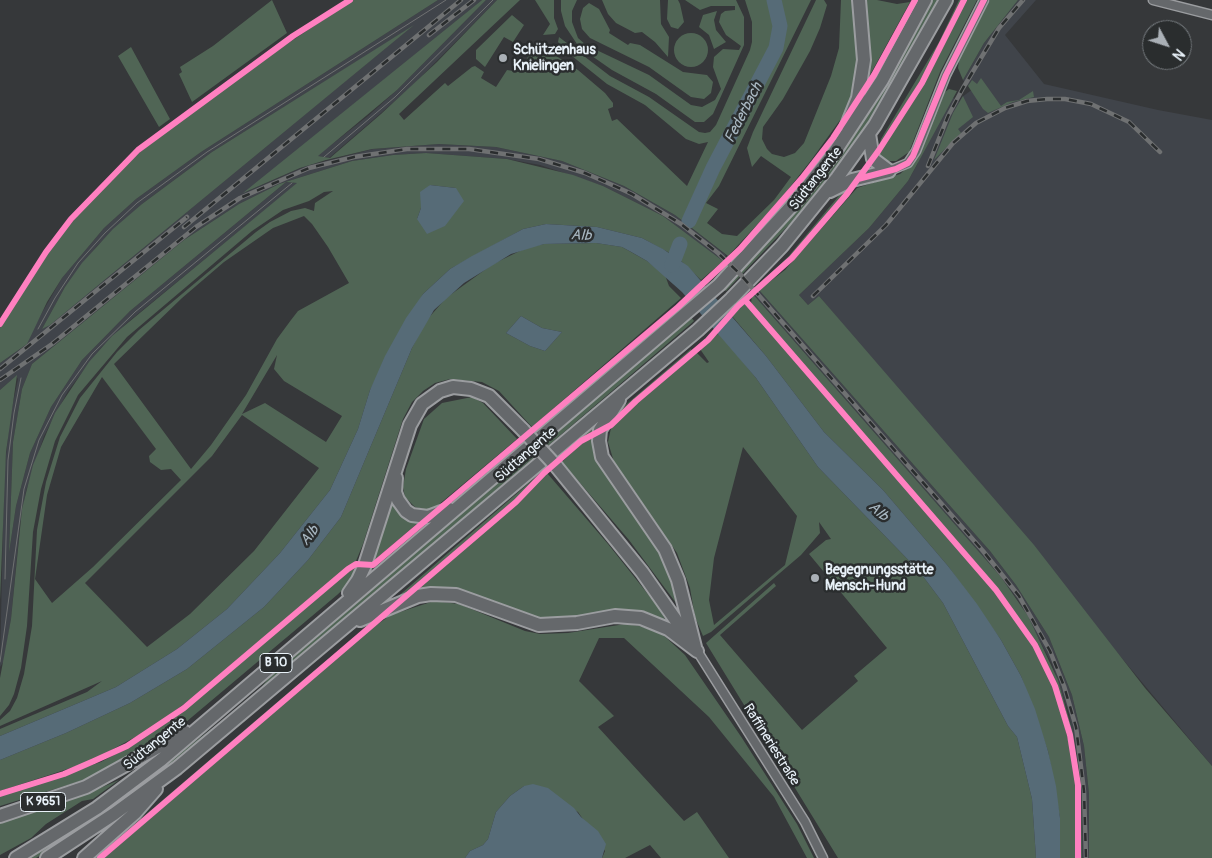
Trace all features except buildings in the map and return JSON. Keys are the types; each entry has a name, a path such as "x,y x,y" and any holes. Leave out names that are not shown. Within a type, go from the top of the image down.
{"highway":[{"path":"834,153 856,103 861,81 864,60 859,0"},
{"name":"Südtangente","path":"16,858 69,827 161,760 719,285 796,202 834,153 882,80 925,0"},
{"name":"Südtangente","path":"47,858 114,814 177,768 624,390 698,330 731,299 782,246 826,193 869,134 909,69 946,0"},
{"path":"869,134 873,159 889,171"},
{"path":"826,193 852,180 889,171"},
{"path":"334,613 358,580 410,425 418,409 429,398 453,387 471,388 489,396 556,466 648,580 696,649"},
{"path":"624,390 600,430 599,441 602,457 665,550 672,565 696,649"},
{"path":"400,456 395,492 406,511 418,517 428,517 459,505"},
{"path":"346,626 406,600 432,594 446,594 478,602 539,625 577,623 615,616 641,618 668,629 696,649"},
{"name":"K 9651","path":"0,816 86,786 155,750 218,712"},
{"path":"84,858 135,812 177,768"}],"street":[{"path":"889,171 908,162 916,151 946,75 984,0"},
{"path":"1154,0 1212,15"},
{"name":"Raffineriestraße","path":"696,649 805,822 823,858"}],"shaded area":[{"path":"438,0 482,0 246,192 306,166 373,149 439,144 496,147 562,161 624,186 675,215 726,255 721,260 663,216 603,186 540,165 507,159 426,153 393,155 352,161 279,184 239,204 184,240 32,364 22,389 13,442 9,553 16,506 30,453 51,407 82,360 130,311 286,182 298,183 128,322 100,349 68,391 44,436 26,491 20,525 11,619 4,661 0,667 4,474 10,417 18,379 16,376 0,390 0,363 27,344 32,330 62,278 104,228 136,199 201,152","holes":["410,28 113,273 42,329 65,287 97,246 142,204 212,152"]},
{"path":"486,0 497,0 410,88 329,158 317,156 368,116 397,90"},
{"path":"1018,0 1036,0 1005,35 1044,84 1158,110 1212,120 1212,766 819,296 808,305 799,295 869,228 908,181 918,163 915,161 945,92 959,102 962,97 973,89 972,80 968,86 963,80 984,43"},
{"path":"759,290 990,551 1016,585 1049,637 1072,695 1084,746 1089,794 1089,858 1082,858 1080,775 1069,714 1052,664 1020,603 1001,577 754,295"}],"green space":[{"path":"272,0 287,33 192,102 179,74 182,72 180,67 213,46"},
{"path":"353,0 438,0 201,152 136,199 104,228 62,278 47,302 27,344 0,363 0,328 49,251 90,200 133,158 174,125 284,46"},
{"path":"482,0 486,0 397,90 318,156 330,158 381,114 437,62 497,0 520,0 399,114 404,120 445,83 448,86 472,67 475,66 484,72 481,78 496,87 507,70 519,72 536,43 578,70 605,93 613,103 613,107 608,109 612,121 617,119 687,186 708,142 699,144 686,139 645,105 607,84 567,52 558,42 559,37 610,76 649,97 699,132 705,133 710,132 716,125 750,50 752,22 745,0 811,0 719,186 706,203 718,209 707,223 722,234 737,236 774,200 791,177 761,156 752,167 747,148 816,0 824,0 827,5 820,28 810,51 783,99 763,127 762,139 767,149 772,154 784,157 795,153 804,143 831,76 839,48 841,0 855,0 859,49 856,85 848,109 812,159 779,201 728,256 675,215 624,186 562,161 496,147 439,144 372,149 300,168 243,193"},
{"path":"535,0 554,0 554,18 558,29 555,34 543,35 550,24"},
{"path":"561,0 577,0 572,11 572,22 578,38 586,45 649,75 691,105 702,107 715,100 721,89 713,67 714,57 723,49 739,50 741,46 726,35 719,22 721,14 725,11 735,10 735,6 711,6 700,10 685,0 736,0 744,17 744,45 713,114 704,122 695,122 656,94 612,70 579,47 565,26 561,11"},
{"path":"602,0 660,0 661,24 669,37 668,57 655,42 642,32 635,33 616,23 608,14"},
{"path":"668,0 678,0 680,4 684,22 678,29 671,27 667,19"},
{"path":"863,0 877,0 897,4 910,2 865,84"},
{"path":"932,0 938,0 919,38 863,131 804,209 726,291 723,288 790,218 849,142 882,92"},
{"path":"959,0 962,0 926,71 878,149 881,139 939,42"},
{"path":"965,0 977,0 940,72 909,152 896,161 886,161 878,154 937,58"},
{"path":"990,0 1018,0 984,43 963,80 958,68 959,60"},
{"path":"589,3 599,9 610,30 609,33 628,45 630,43 640,45 683,72 707,75 713,82 711,93 704,99 691,97 649,67 590,38 582,29 580,19 583,8"},
{"path":"717,11 714,20 716,30 726,42 714,49 709,35 699,27 703,15"},
{"path":"512,15 524,25 513,42 504,37 485,67 476,59 476,50"},
{"path":"414,25 50,325 42,329 65,287 82,263 113,229 142,204 212,152"},
{"path":"691,33 698,34 703,38 707,43 707,57 703,62 698,66 691,67 684,66 679,62 675,57 674,50 675,43 679,38 684,34"},
{"path":"131,47 170,119 159,127 118,56"},
{"path":"981,78 1001,106 1007,102 1019,100 1033,91 1034,97 1013,102 988,113 983,109 968,86 972,80 977,84"},
{"path":"949,89 957,91 908,181 869,228 799,295 808,305 819,296 1034,545 1145,688 1212,766 1212,858 1089,858 1089,794 1084,746 1072,695 1049,637 1016,585 990,551 759,290 785,270 857,188 900,174 915,161 945,92"},
{"path":"963,96 973,117 958,129 961,133 934,160 953,113"},
{"path":"426,153 507,159 573,175 603,186 663,216 723,261 701,280 677,257 642,238 597,227 546,224 523,229 450,269 423,294 370,390 358,429 330,490 280,553 227,609 177,649 116,687 0,736 0,729 87,692 102,681 0,726 0,720 10,711 17,698 24,674 32,626 37,530 46,482 60,437 80,398 117,352 139,330 256,232 291,211 305,208 314,211 315,203 333,191 324,192 309,201 283,210 252,231 127,337 78,395 55,441 41,489 33,532 27,626 21,668 14,694 9,705 0,716 0,678 11,619 22,509 33,465 55,413 89,362 112,336 297,183 286,182 130,311 82,360 51,407 30,453 16,506 9,553 13,442 22,389 32,364 184,240 239,204 279,184 352,161 393,155","holes":["430,185 456,188 417,219","304,216 328,247 349,283 298,311 277,339 246,395 211,445 191,469 114,364 182,298 224,262 273,228","277,355 274,369 284,381 342,416 326,442 265,403 242,414","102,377 156,449 149,456 150,462 161,470 171,469 181,480 93,567 52,603 35,579 47,495 61,447","242,415 319,468 254,551 190,614 147,647 85,583 212,456"]},
{"path":"851,186 793,255 757,286 788,257 842,192"},
{"path":"596,243 622,247 647,261 665,275 669,286 681,298 532,427 499,391 482,382 450,379 435,383 423,391 412,402 403,419 356,561 200,692 152,728 89,762 0,791 0,760 66,733 130,703 187,669 264,607 308,560 341,517 412,348 426,321 446,298 493,264 528,247 544,244","holes":["521,316 542,328 562,332 545,351 530,346 506,333"]},
{"path":"752,293 1001,577 1028,616 1058,680 1073,733 1081,787 1082,858 1080,858 1080,785 1072,734 1065,708 1050,671 1031,636 980,567 756,314 751,305"},
{"path":"745,303 993,588 1037,652 1057,696 1074,763 1078,810 1077,858 1060,858 1060,818 1048,751 1021,676 1001,640 948,566 883,490 824,432 766,356 732,316"},
{"path":"691,317 694,321 276,678 259,690 272,674"},
{"path":"719,333 756,378 818,467 919,571 943,603 1008,726 1017,737 1032,799 1036,858 838,858 706,643 774,583 776,586 720,635 802,730 858,681 854,676 887,648 809,554 826,540 831,539 819,522 820,533 801,555 711,632 703,636 695,617 690,588 677,553 614,462 608,442 611,428 625,413 696,352 707,363 709,362 700,349","holes":["743,447 797,516 785,565 714,625 709,600 714,558"]},
{"path":"691,349 692,351 620,413 610,425 614,416"},
{"path":"17,375 6,452 0,600 0,390"},
{"path":"472,397 483,403 517,439 437,506 427,510 415,507 405,497 403,487 406,469 424,419 442,403"},
{"path":"597,424 596,429 544,470 527,490 400,598 395,599"},
{"path":"595,435 670,570 679,607 629,540 562,462 581,444"},
{"path":"547,473 608,544 659,608 667,623 660,620 543,621 505,609 411,593 528,493"},
{"path":"391,499 412,520 419,522 370,564"},
{"path":"359,567 349,584 337,595 186,722 148,748 87,779 0,806 0,796 101,762 140,741 172,719 349,571"},
{"path":"434,601 459,604 525,631 540,634 568,633 625,624 661,633 685,655 742,738 797,824 814,858 807,858 774,797 709,717 624,638 599,638 579,681 614,716 598,727 684,821 697,812 729,858 661,858 650,845 625,858 602,858 605,851 578,812 524,786 510,796 496,812 488,839 483,845 470,851 465,858 104,858 369,630 391,615"},
{"path":"381,616 97,858 95,858 309,675"},
{"path":"218,724 188,752 109,812 36,858 28,858 121,798"},
{"path":"119,780 93,799 82,801 46,824 31,838 0,855 0,821 86,794"}],"water":[{"path":"430,185 456,188 464,201 445,226 427,234 417,219 421,208 420,192"},
{"name":"Alb","path":"546,224 597,227 642,238 663,249 688,266 766,356 824,432 883,490 948,566 1001,640 1021,676 1035,709 1056,786 1060,818 1060,858 1036,858 1032,799 1017,737 1008,726 943,603 919,571 818,467 756,378 682,292 647,261 633,253 622,247 596,243 544,244 511,254 464,283 434,310 412,348 341,517 308,560 264,607 187,669 130,703 66,733 0,760 0,736 116,687 177,649 227,609 280,553 330,490 358,429 370,390 385,356 406,318 423,294 450,269 472,256 523,229"},
{"path":"521,316 542,328 562,332 545,351 530,346 506,333"},
{"path":"533,784 548,788 574,808 581,817 598,831 606,844 602,858 465,858 470,851 483,845 488,839 496,812 510,796 524,786"}],"waterway":[{"name":"Federbach","path":"689,221 713,168 776,48 780,26 774,0"},
{"name":"Federbach","path":"672,265 680,244"}],"tram line":[{"path":"38,329 55,298 78,263 105,233 137,203 207,152 446,0"},
{"path":"324,157 395,97 493,0"},
{"path":"0,662 24,489 39,440 62,395 92,354 135,312 292,183"},
{"path":"5,579 8,460 21,378"}],"railway":[{"path":"184,227 461,0"},
{"path":"429,35 474,0"},
{"path":"928,166 948,116 963,88 999,28 1023,0"},
{"path":"813,296 886,225 953,143 976,123 1005,108 1027,101 1047,99 1065,99 1091,104 1129,122 1160,152"},
{"path":"0,380 52,344 196,227 240,198 309,168 354,157 407,149 469,149 539,159 585,173 610,184 632,194 681,224 718,253 740,274 983,551 1019,596 1050,651 1064,686 1076,727 1084,791 1086,858"},
{"path":"0,369 187,217"}],"cycle path":[{"path":"0,324 46,252 71,219 138,150 293,36 350,0"},
{"path":"0,794 64,774 127,746 184,708 348,569 356,564 373,565 678,307 740,249 802,178 833,138 874,75 915,0"},
{"path":"100,858 516,502 544,473 581,441 611,425 636,401 708,340 738,306 792,258 847,194 879,150 922,83 964,0"},
{"path":"858,179 896,169 908,163 913,156 946,75 984,0"},
{"path":"745,300 996,590 1035,645 1055,686 1070,735 1078,785 1078,858"}],"place":[{"name":"Schützenhaus Knielingen","path":"503,58"},
{"name":"Begegnungsstätte Mensch-Hund","path":"815,578"}]}
